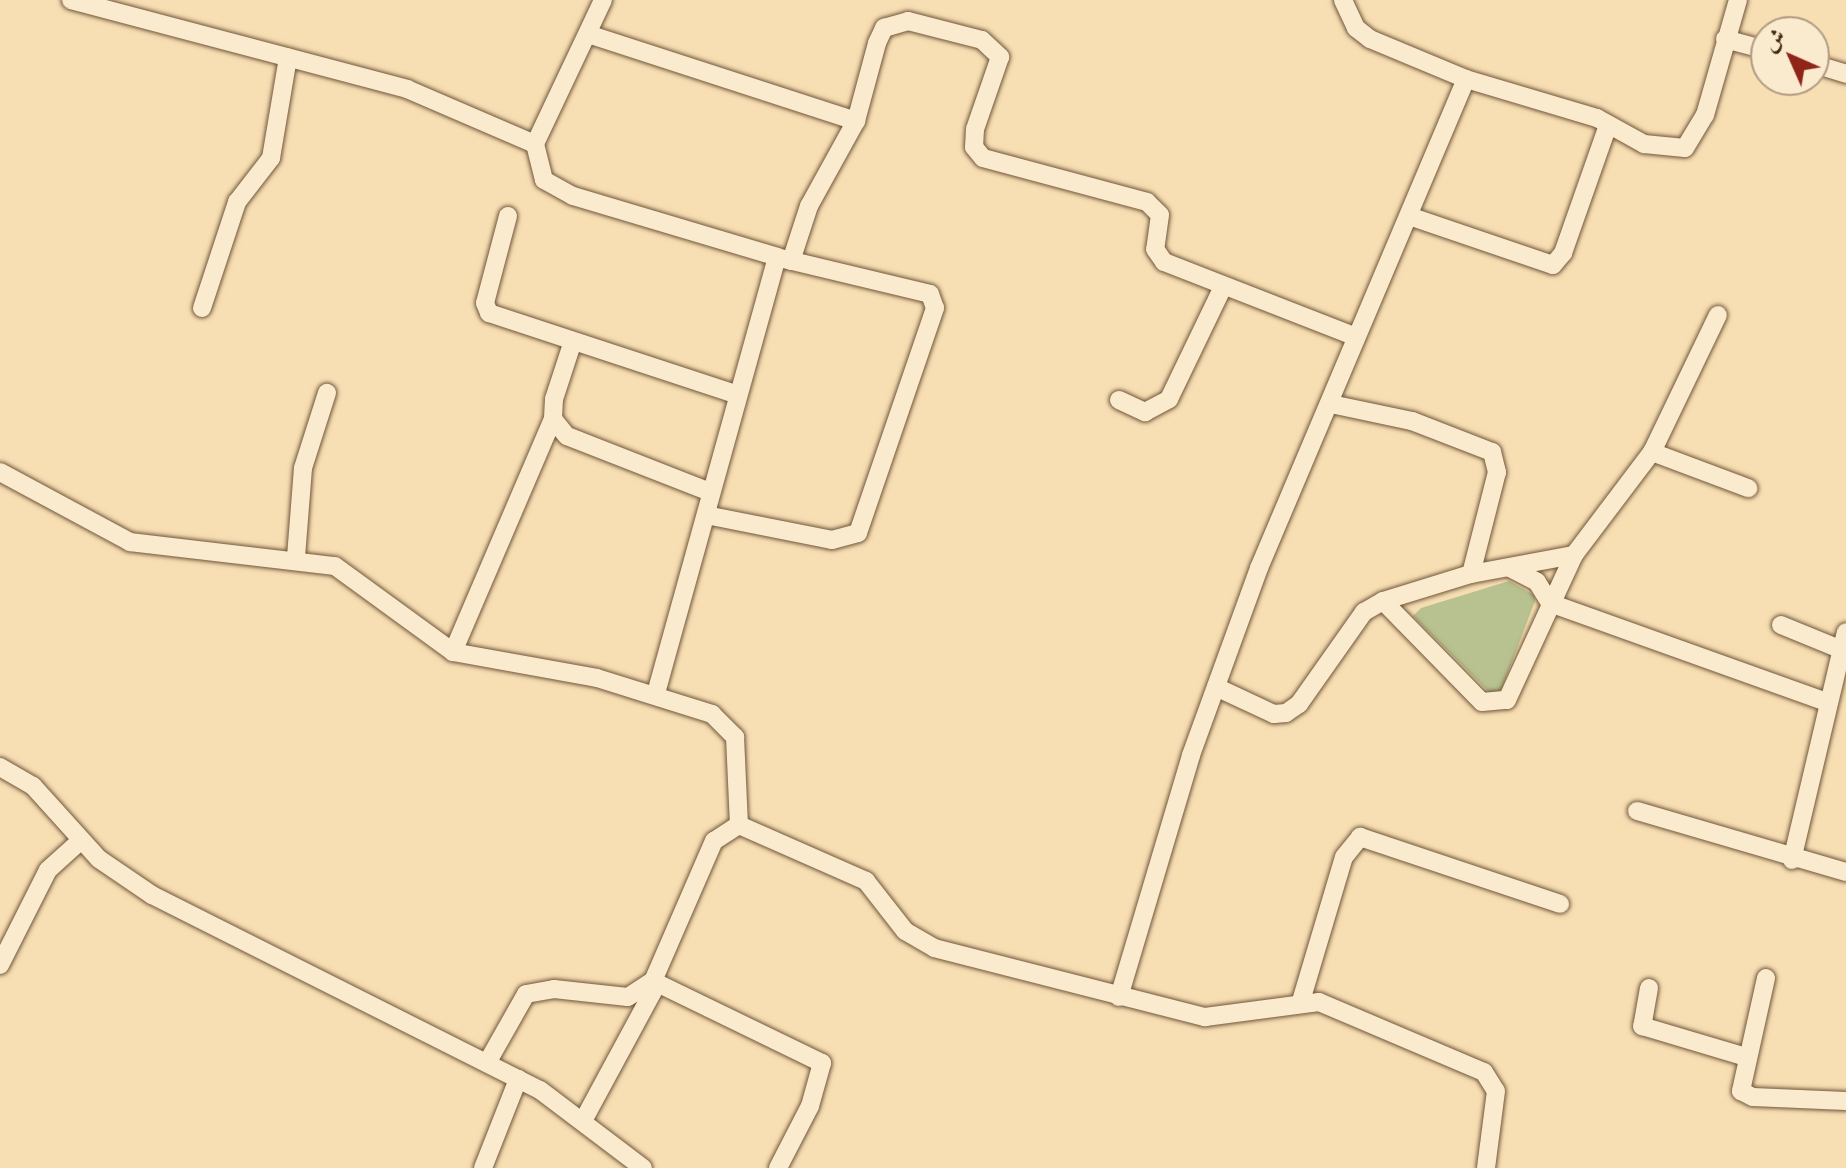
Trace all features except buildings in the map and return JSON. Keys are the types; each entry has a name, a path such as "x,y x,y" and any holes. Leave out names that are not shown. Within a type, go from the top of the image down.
{"street":[{"path":"71,0 430,97 535,144"},
{"path":"603,0 535,144 537,169 558,189 784,259 937,298 912,386 865,520 847,541 706,515"},
{"path":"1343,0 1356,28 1370,39 1466,79 1608,125 1644,144 1685,148 1698,135 1738,0"},
{"path":"656,694 738,395 784,259 856,121 884,28 908,21 982,40 1000,57 975,129 974,147 983,158 1147,202 1160,215 1157,257 1223,287 1354,336"},
{"path":"588,34 856,121"},
{"path":"1725,39 1750,46"},
{"path":"202,308 237,202 271,158 288,57"},
{"path":"1119,997 1216,687 1259,568 1331,404 1354,336 1409,216 1466,79"},
{"path":"1409,216 1553,265 1563,253 1608,125"},
{"path":"508,216 485,303 489,313 572,344 738,395"},
{"path":"1119,400 1145,412 1169,399 1223,287"},
{"path":"1383,601 1477,698 1495,705 1512,695 1550,603 1574,555 1652,452 1718,315"},
{"path":"453,652 553,419 572,344"},
{"path":"296,557 303,468 327,393"},
{"path":"1331,404 1412,421 1492,452 1497,472 1471,574"},
{"path":"553,419 567,436 595,450 710,492"},
{"path":"1652,452 1748,488"},
{"path":"0,472 130,542 296,557 349,574 453,652 656,694 729,724 737,752 739,825"},
{"path":"1216,687 1274,714 1286,713 1299,704 1364,612 1383,601 1471,574 1574,555"},
{"path":"1510,568 1537,582 1550,603 1826,702"},
{"path":"1781,625 1844,641 1826,702 1792,860"},
{"path":"0,767 33,786 79,842 183,913 518,1079 584,1119 641,1167"},
{"path":"1637,811 1792,860 1846,872"},
{"path":"739,825 866,881 919,941 1119,997 1205,1017 1260,1014 1301,1001 1319,1002 1484,1072 1496,1091 1486,1168"},
{"path":"584,1119 655,984 714,841 739,825"},
{"path":"1301,1001 1344,857 1360,837 1560,904"},
{"path":"0,965 48,870 79,842"},
{"path":"1766,978 1741,1083 1746,1095 1846,1101"},
{"path":"487,1063 526,994 554,989 628,997 655,984"},
{"path":"655,984 822,1063 810,1106 778,1168"},
{"path":"1649,988 1642,1026 1746,1057"},
{"path":"483,1168 518,1079"}],"green space":[{"path":"1509,581 1534,595 1535,601 1502,688 1493,696 1413,616 1421,608"}]}
